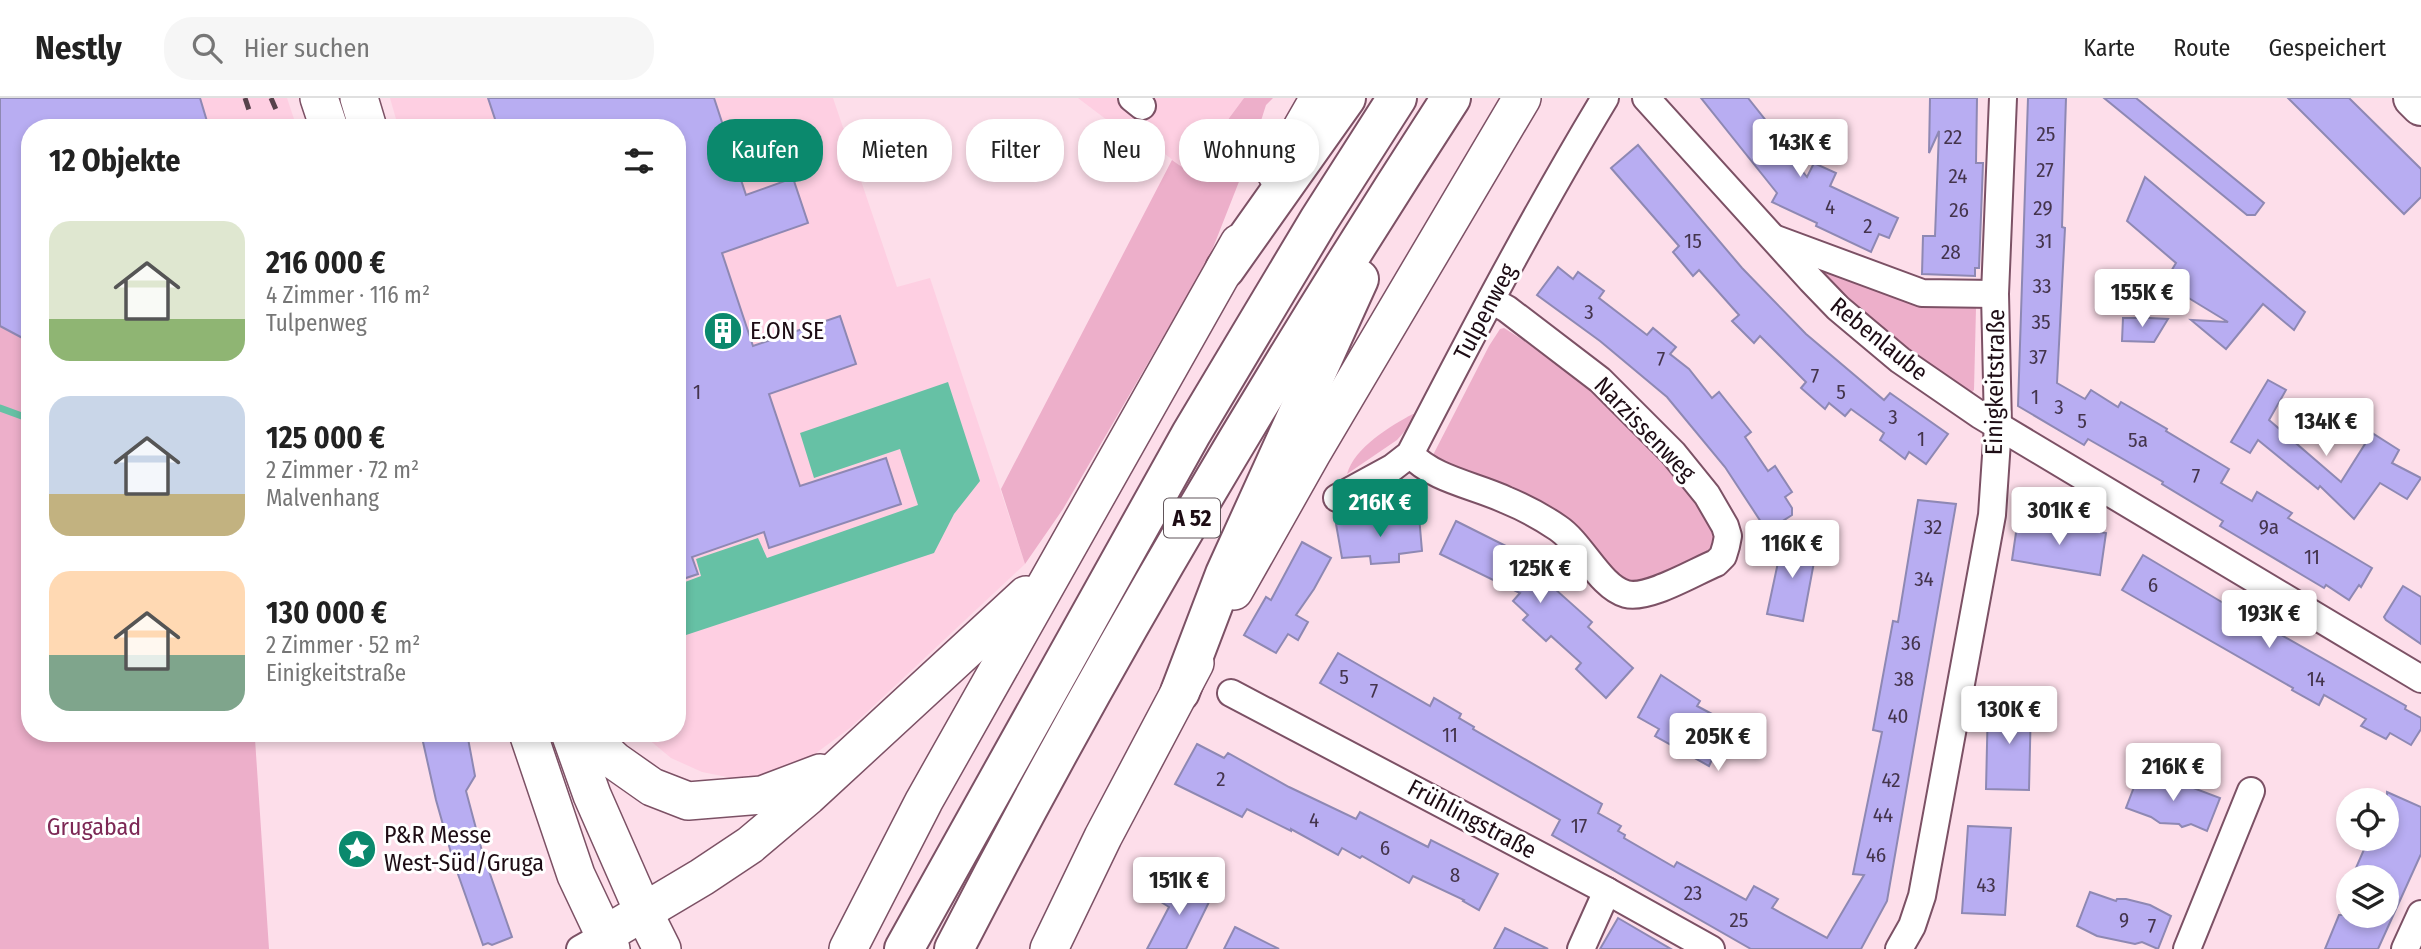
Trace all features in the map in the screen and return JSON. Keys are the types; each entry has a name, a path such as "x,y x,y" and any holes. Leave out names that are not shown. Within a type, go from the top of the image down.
{"main road":[{"path":"319,98 326,119"},
{"path":"359,98 366,119"},
{"path":"848,949 924,801 1319,98"},
{"path":"1225,268 1346,98"},
{"name":"A 52","path":"904,949 1191,434 1319,220 1397,98"},
{"path":"1180,692 1225,574 1334,331 1367,263 1413,180 1451,98"},
{"name":"A 52","path":"954,949 1150,589 1314,313 1451,98"},
{"path":"1049,949 1103,837 1312,453 1522,98"},
{"path":"2413,98 2421,106"},
{"path":"531,742 598,945 643,911 750,845 841,766 1051,573"},
{"path":"573,742 592,795 662,949"},
{"path":"595,742 615,761 652,787 688,801 762,795 841,766"}],"street":[{"name":"Tulpenweg","path":"1337,498 1392,468 1410,454 1491,300 1605,98"},
{"name":"Rebenlaube","path":"1646,98 1838,308 1889,351 1998,426 2421,679"},
{"name":"Einigkeitstraße","path":"1899,949 1912,926 1922,896 1992,515 1998,426 1996,294 2003,98"},
{"name":"Rebenlaube","path":"1773,238 1922,293 1996,294"},
{"name":"Narzissenweg","path":"1410,454 1423,468 1506,500 1560,529 1579,546 1613,589 1628,595 1649,593 1716,563 1723,556 1728,536 1725,526 1707,495 1673,453 1600,380 1507,309 1491,300"},
{"name":"Frühlingstraße","path":"1231,693 1607,891 1711,949"},
{"path":"2187,949 2252,791"},
{"path":"1581,949 1607,891"},
{"path":"2405,949 2421,914"}],"shaded area":[{"path":"0,98 287,98 294,119 21,119 21,337 0,326"},
{"path":"390,98 833,98 840,119 837,119 837,182 861,182 897,287 930,278 1025,564 850,728 804,762 763,775 732,778 702,772 671,758 652,742 686,742 686,119 396,119"},
{"path":"1078,98 1244,98 1228,119 1179,119 1179,165 1165,154 1165,119 1106,119"},
{"path":"948,382 980,481 954,514 934,553 686,635 686,582 701,576 696,559 758,538 767,558 918,505 900,449 814,478 800,433"}],"green space":[{"path":"1244,98 1273,98 1266,105 1262,119 1228,119"},
{"path":"1172,160 1179,165 1179,182 1239,182 1209,258 1063,509 1025,564 1001,489 1161,182 1165,182 1165,173"},
{"path":"1824,261 1976,308 1974,390 1969,395 1957,391 1819,276"},
{"name":"Grugabad","path":"0,326 21,337 21,742 255,742 269,949 0,949"},
{"path":"1504,328 1597,394 1666,462 1700,505 1710,524 1714,541 1706,552 1659,576 1640,583 1627,582 1561,517 1527,497 1438,460 1433,455 1489,346 1500,329"},
{"path":"1413,414 1420,414 1397,440 1347,474 1357,455 1365,447 1384,431"}],"building":[{"path":"0,98 200,98 206,119 21,119 21,337 0,326"},
{"name":"E.ON SE","path":"488,98 714,98 721,119 707,119 707,182 742,182 746,195 782,182 794,182 808,223 722,253 753,346 840,316 856,364 769,394 800,486 886,458 901,504 769,548 764,532 692,557 698,574 686,578 686,119 495,119"},
{"path":"1701,98 1748,98 1807,177 1814,163 1836,173 1830,186 1898,218 1889,238 1879,234 1871,252 1772,202 1777,193"},
{"path":"1930,98 1977,98 1976,163 1983,163 1979,268 1975,268 1975,276 1922,274 1923,236 1935,236 1939,131 1929,153"},
{"path":"2028,98 2066,98 2062,227 2065,228 2057,383 2085,399 2091,390 2118,407 2121,402 2167,429 2166,431 2229,469 2221,483 2252,501 2257,492 2292,513 2288,518 2372,568 2361,587 2359,585 2349,600 2220,526 2223,521 2162,484 2163,482 2088,439 2084,445 2018,406"},
{"path":"2104,98 2136,98 2264,203 2255,215 2247,215"},
{"path":"2288,98 2349,98 2421,169 2421,197 2404,214"},
{"path":"1638,145 1742,268 1806,334 1884,400 1890,393 1948,434 1926,464 1909,452 1905,459 1880,440 1884,433 1851,409 1845,416 1829,403 1825,409 1801,388 1806,382 1760,336 1754,343 1732,321 1739,315 1699,270 1693,276 1673,252 1679,246 1611,168"},
{"path":"2145,177 2305,312 2294,330 2263,304 2226,349 2191,320 2228,322 2164,283 2176,263 2127,221"},
{"path":"1558,267 1573,279 1578,272 1604,291 1599,298 1647,335 1653,328 1676,347 1670,354 1689,369 1712,398 1719,392 1751,432 1745,437 1768,471 1775,466 1792,492 1785,497 1792,508 1792,515 1767,531 1725,467 1667,397 1600,341 1537,295"},
{"path":"2123,318 2168,319 2154,342 2122,341"},
{"path":"2268,380 2286,390 2269,420 2341,482 2372,433 2399,450 2392,463 2421,478 2407,499 2380,483 2354,519 2320,486 2318,489 2258,440 2250,453 2231,442"},
{"path":"1918,500 1956,504 1887,901 1861,949 1751,949 1552,835 1560,820 1320,683 1338,653 1430,706 1434,698 1461,714 1459,718 1474,727 1473,729 1602,804 1598,813 1621,826 1618,831 1625,835 1624,838 1674,867 1677,862 1746,900 1754,886 1778,899 1772,908 1827,938 1864,875 1853,874 1882,732 1873,730 1893,621 1898,622"},
{"path":"1419,516 1422,551 1399,554 1399,562 1371,564 1370,556 1342,558 1336,524"},
{"path":"2018,519 2106,533 2100,575 2012,560"},
{"path":"1456,521 1518,552 1517,555 1592,622 1588,627 1633,668 1606,698 1576,669 1581,663 1551,636 1546,641 1523,620 1528,615 1513,601 1520,593 1440,554"},
{"path":"1783,539 1817,546 1803,621 1767,614"},
{"path":"1302,542 1331,558 1296,615 1308,622 1298,640 1288,634 1276,653 1244,635 1266,597 1271,600"},
{"path":"2143,555 2225,604 2227,601 2245,612 2251,611 2254,618 2269,628 2406,706 2405,709 2421,718 2421,729 2411,745 2390,733 2386,739 2361,726 2366,719 2324,695 2319,705 2122,590"},
{"path":"2403,586 2421,597 2421,644 2384,617"},
{"path":"1661,675 1700,701 1697,706 1729,723 1709,766 1655,736 1659,729 1638,717"},
{"path":"1988,703 2031,703 2029,790 1986,789"},
{"path":"423,742 469,742 475,776 466,791 482,851 512,937 492,945 483,945 453,860"},
{"path":"1197,744 1224,758 1228,753 1289,787 1356,819 1360,812 1428,847 1431,840 1498,874 1479,910 1413,876 1409,883 1362,856 1360,858 1342,848 1338,855 1247,809 1242,817 1175,784"},
{"path":"2139,774 2164,786 2166,781 2175,781 2220,798 2207,831 2191,824 2182,827 2179,824 2160,823 2126,808"},
{"path":"2399,797 2421,807 2421,854 2399,903 2399,865 2357,865 2363,851 2399,851"},
{"path":"1968,826 2011,828 2005,915 1962,913"},
{"path":"1172,879 1211,898 1186,949 1147,949 1169,907 1161,902"},
{"path":"2090,892 2116,901 2126,899 2150,905 2171,916 2158,949 2142,942 2135,944 2097,936 2077,926"},
{"path":"1618,918 1671,949 1600,949"},
{"path":"2336,922 2336,928 2388,928 2378,949 2325,949"},
{"path":"1235,927 1279,949 1224,949"},
{"path":"1505,928 1548,949 1494,949"}],"waterway":[{"path":"0,408 21,416"}],"railway":[{"path":"245,98 252,119"},
{"path":"271,98 280,119"}],"place":[{"name":"E.ON SE","path":"723,331"},
{"name":"P&R Messe West-Süd/Gruga","path":"357,849"}]}
